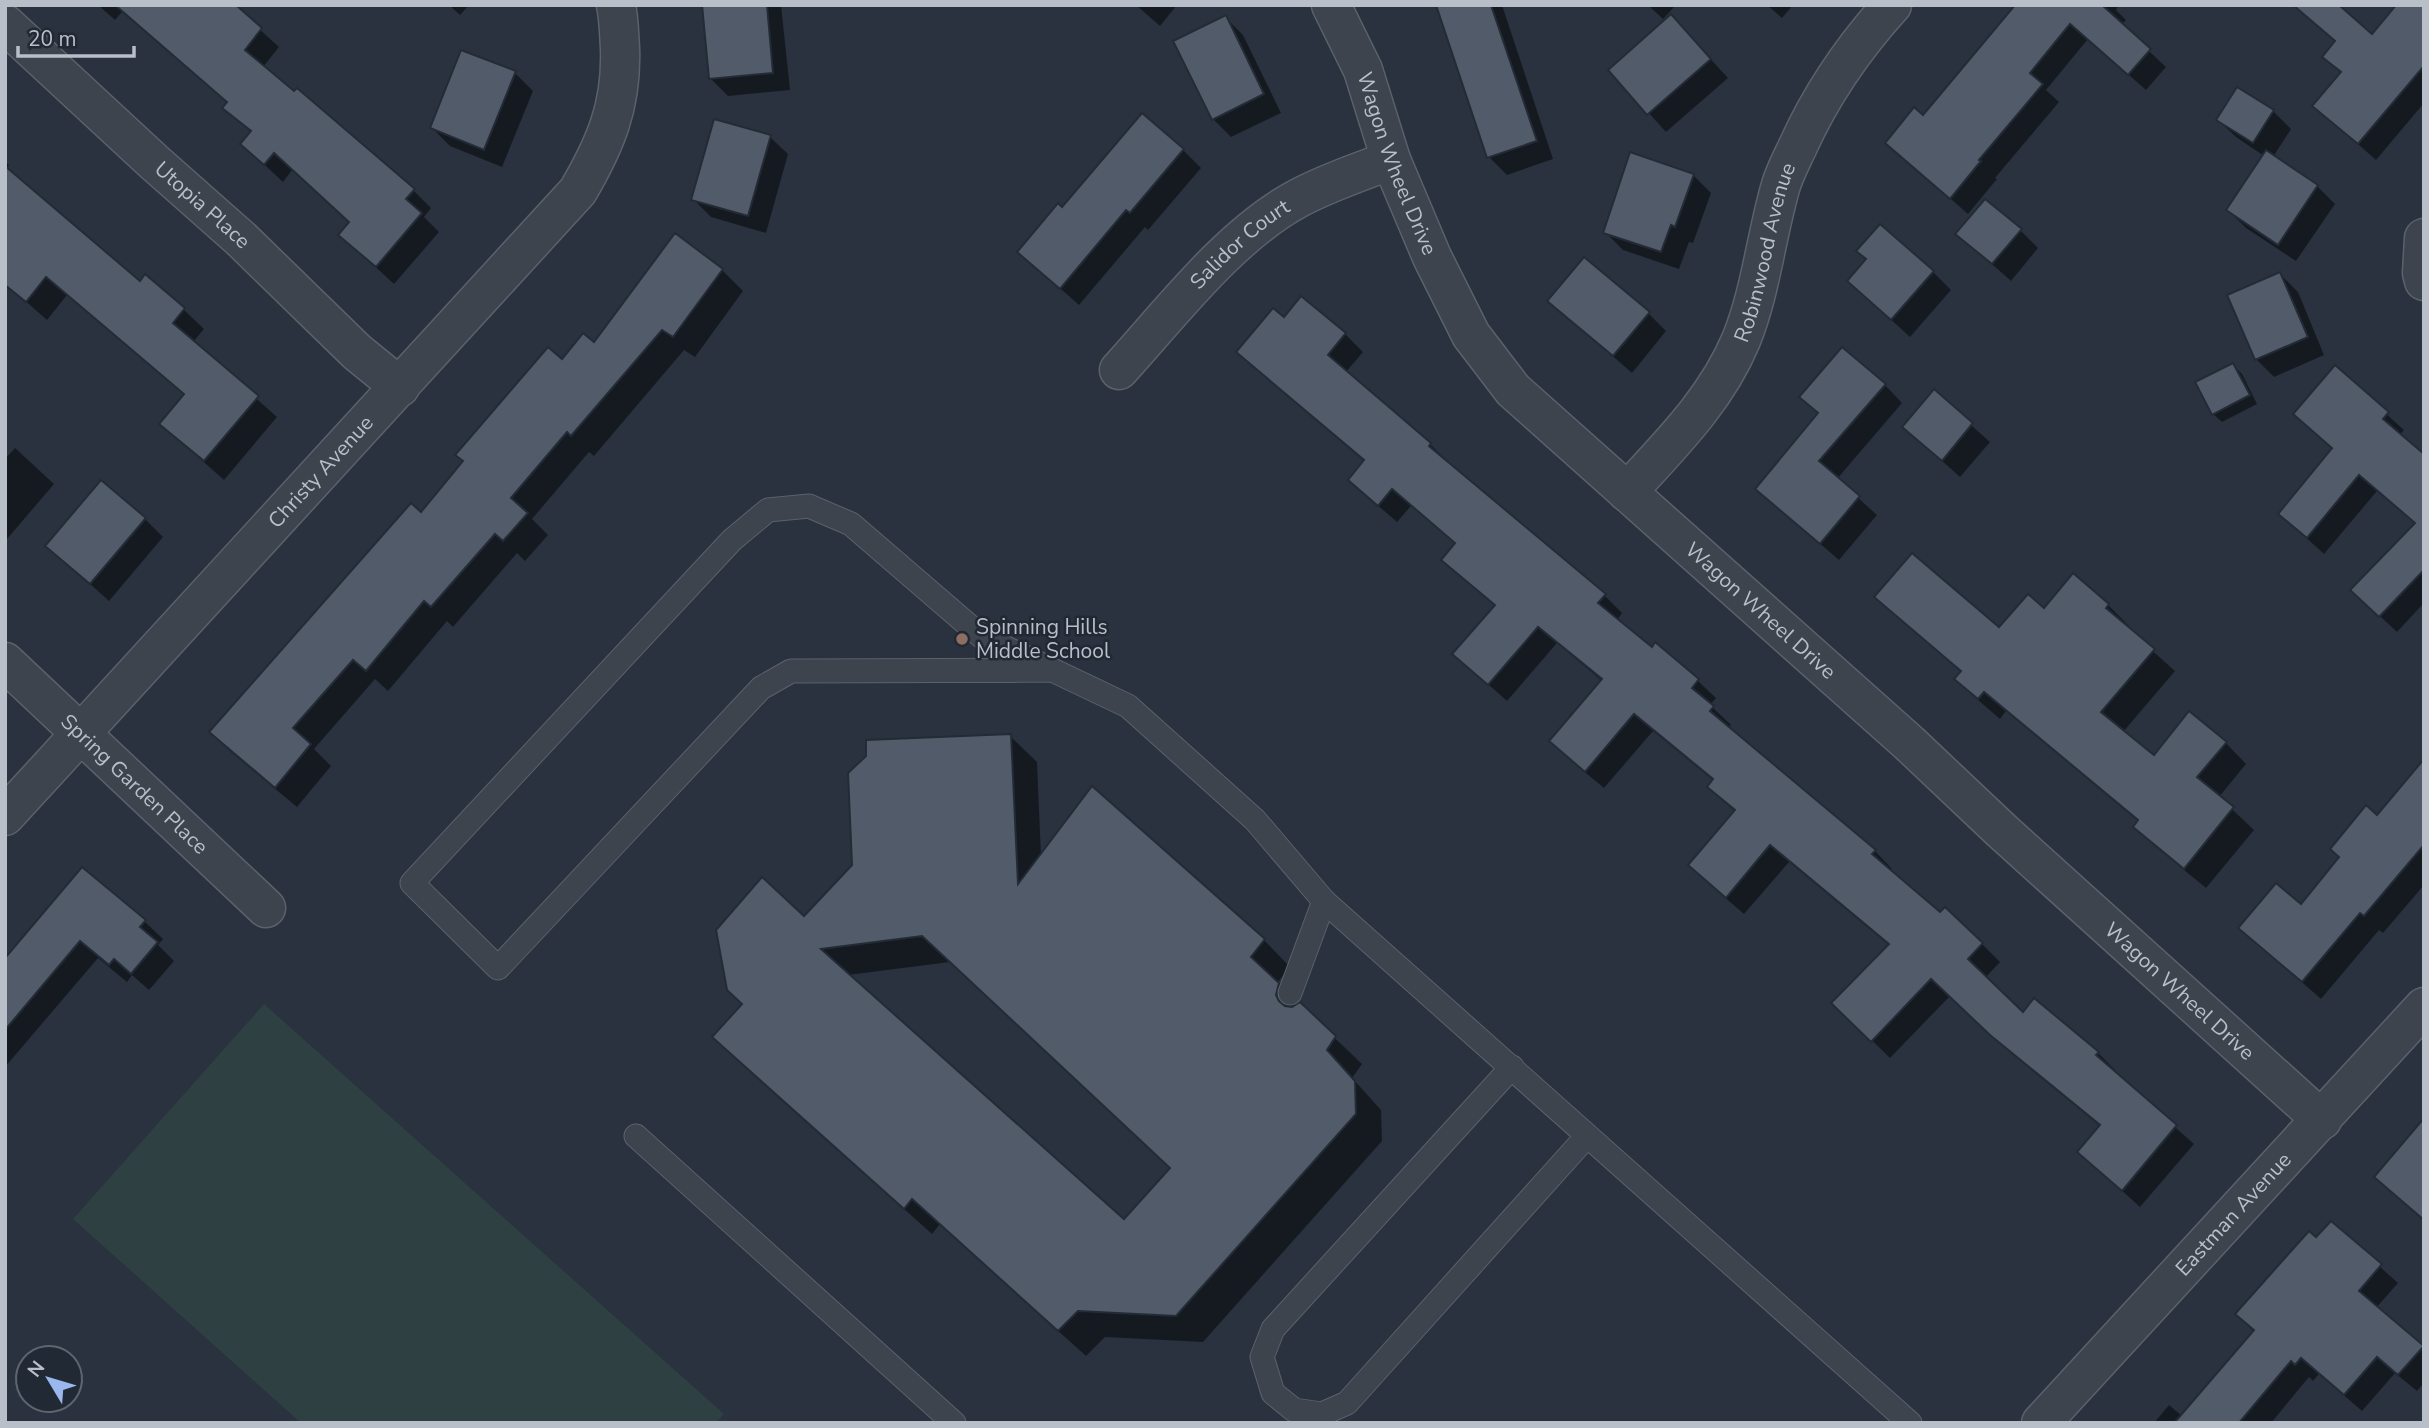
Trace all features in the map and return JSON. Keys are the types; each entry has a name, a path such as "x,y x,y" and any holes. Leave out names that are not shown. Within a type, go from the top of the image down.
{"street":[{"name":"Christy Avenue","path":"5,816 578,191 600,154 615,114 621,76 619,17 616,5"},
{"name":"Wagon Wheel Drive","path":"1331,5 1363,70 1391,160 1432,257 1471,335 1513,390 1909,743 2322,1120"},
{"name":"Robinwood Avenue","path":"1627,492 1691,423 1719,383 1741,340 1782,183 1814,110 1846,59 1892,5"},
{"name":"Utopia Place","path":"5,24 241,239 357,352 400,387"},
{"name":"Salidor Court","path":"1119,370 1218,261 1257,227 1296,199 1391,160"},
{"path":"2423,240 2424,281"},
{"name":"Spring Garden Place","path":"5,662 266,908"},
{"name":"Eastman Avenue","path":"2040,1423 2424,1007"}],"lane":[{"path":"1051,670 791,671 761,688 498,968 412,883 732,540 768,510 810,506 851,524 981,636 1128,706 1255,820 1324,901 1910,1423"},
{"path":"1290,993 1324,901"},
{"path":"1512,1068 1273,1329 1262,1357 1273,1394 1294,1410 1322,1414 1347,1403 1587,1136"},
{"path":"636,1136 954,1423"}],"shaded area":[{"path":"264,1004 724,1414 716,1423 301,1423 73,1219"}],"building":[{"path":"115,5 236,5 262,28 245,50 294,91 297,88 415,189 406,199 422,213 376,267 338,235 349,222 274,153 264,165 240,144 251,131 222,108 227,102"},
{"path":"702,5 767,5 773,73 709,79"},
{"path":"1436,5 1491,5 1537,141 1487,158"},
{"path":"2015,5 2102,5 2151,49 2128,75 2070,24 2030,73 2043,84 1950,199 1885,143 1914,107 1923,115"},
{"path":"2293,5 2339,5 2372,34 2396,5 2424,5 2424,66 2358,144 2312,106 2341,72 2322,57 2335,41"},
{"path":"1671,14 1711,59 1647,115 1608,70"},
{"path":"1226,15 1264,94 1212,120 1173,41"},
{"path":"461,50 516,71 484,150 430,128"},
{"path":"2237,87 2274,110 2253,143 2216,120"},
{"path":"1142,113 1184,149 1130,213 1126,210 1060,289 1017,252 1058,203 1062,207"},
{"path":"714,119 771,135 748,216 691,200"},
{"path":"2266,150 2318,185 2278,245 2226,210"},
{"path":"1630,152 1694,174 1675,227 1671,225 1661,252 1603,233"},
{"path":"5,166 140,281 145,274 185,308 173,323 259,396 204,461 159,424 184,394 46,277 26,302 5,285"},
{"path":"1985,199 2022,229 1992,264 1955,234"},
{"path":"1880,224 1934,271 1891,320 1847,281 1866,259 1856,251"},
{"path":"675,233 723,269 673,337 662,330 571,436 567,432 511,498 528,513 503,541 495,534 431,607 424,601 366,671 353,660 293,728 311,744 275,788 209,732 411,503 421,512 463,461 455,455 548,347 562,359 583,333 594,342"},
{"path":"1584,257 1650,312 1613,356 1547,301"},
{"path":"2280,272 2308,337 2255,360 2227,295"},
{"path":"1301,296 1346,333 1328,355 1431,443 1429,446 1606,594 1598,603 1652,647 1655,642 1699,679 1692,688 1714,706 1710,711 1876,850 1872,854 1940,912 1945,907 1983,943 1968,959 2023,1012 2034,998 2099,1052 2096,1055 2177,1125 2122,1191 2077,1152 2100,1125 1990,1035 1931,979 1871,1042 1831,1003 1889,944 1770,845 1726,898 1688,865 1735,810 1707,787 1713,779 1634,714 1585,772 1549,741 1602,679 1538,627 1488,685 1452,654 1495,605 1441,560 1455,543 1392,489 1378,506 1348,480 1364,460 1236,352 1273,308 1284,317"},
{"path":"1842,347 1886,384 1819,461 1860,496 1820,544 1755,489 1818,413 1799,397"},
{"path":"2233,363 2250,395 2212,415 2195,382"},
{"path":"2335,365 2389,412 2383,419 2424,454 2424,570 2379,617 2350,590 2415,523 2359,475 2307,538 2278,514 2332,448 2293,414"},
{"path":"1934,389 1973,423 1942,461 1902,427"},
{"path":"101,480 146,518 90,584 45,546"},
{"path":"1912,553 1999,627 2028,594 2044,608 2073,573 2109,604 2106,608 2155,649 2101,712 2154,755 2189,711 2227,742 2197,777 2234,807 2184,869 2133,827 2138,820 1984,692 1978,699 1954,679 1961,671 1874,597"},
{"path":"1011,734 1018,884 1092,786 1265,939 1251,957 1279,983 1276,995 1279,1001 1292,1007 1300,1002 1336,1036 1327,1050 1355,1081 1356,1114 1176,1316 1078,1311 1058,1331 912,1199 904,1209 712,1037 742,1004 727,990 716,930 762,877 804,916 852,865 848,773 866,756 866,740","holes":["922,936 1170,1168 1124,1219 821,949"]},
{"path":"2424,759 2424,845 2364,916 2360,913 2302,982 2238,928 2276,883 2301,904 2339,857 2330,849 2366,805 2377,815"},
{"path":"82,867 146,920 140,927 158,942 131,974 114,959 109,965 80,941 5,1030 5,958"},
{"path":"2424,1118 2424,1220 2374,1177"},
{"path":"2331,1221 2382,1264 2359,1291 2424,1346 2398,1375 2377,1357 2344,1395 2301,1358 2295,1365 2291,1361 2239,1423 2174,1423 2254,1330 2235,1314 2309,1231 2316,1237"}],"place":[{"name":"Spinning Hills Middle School","path":"962,639"}]}
